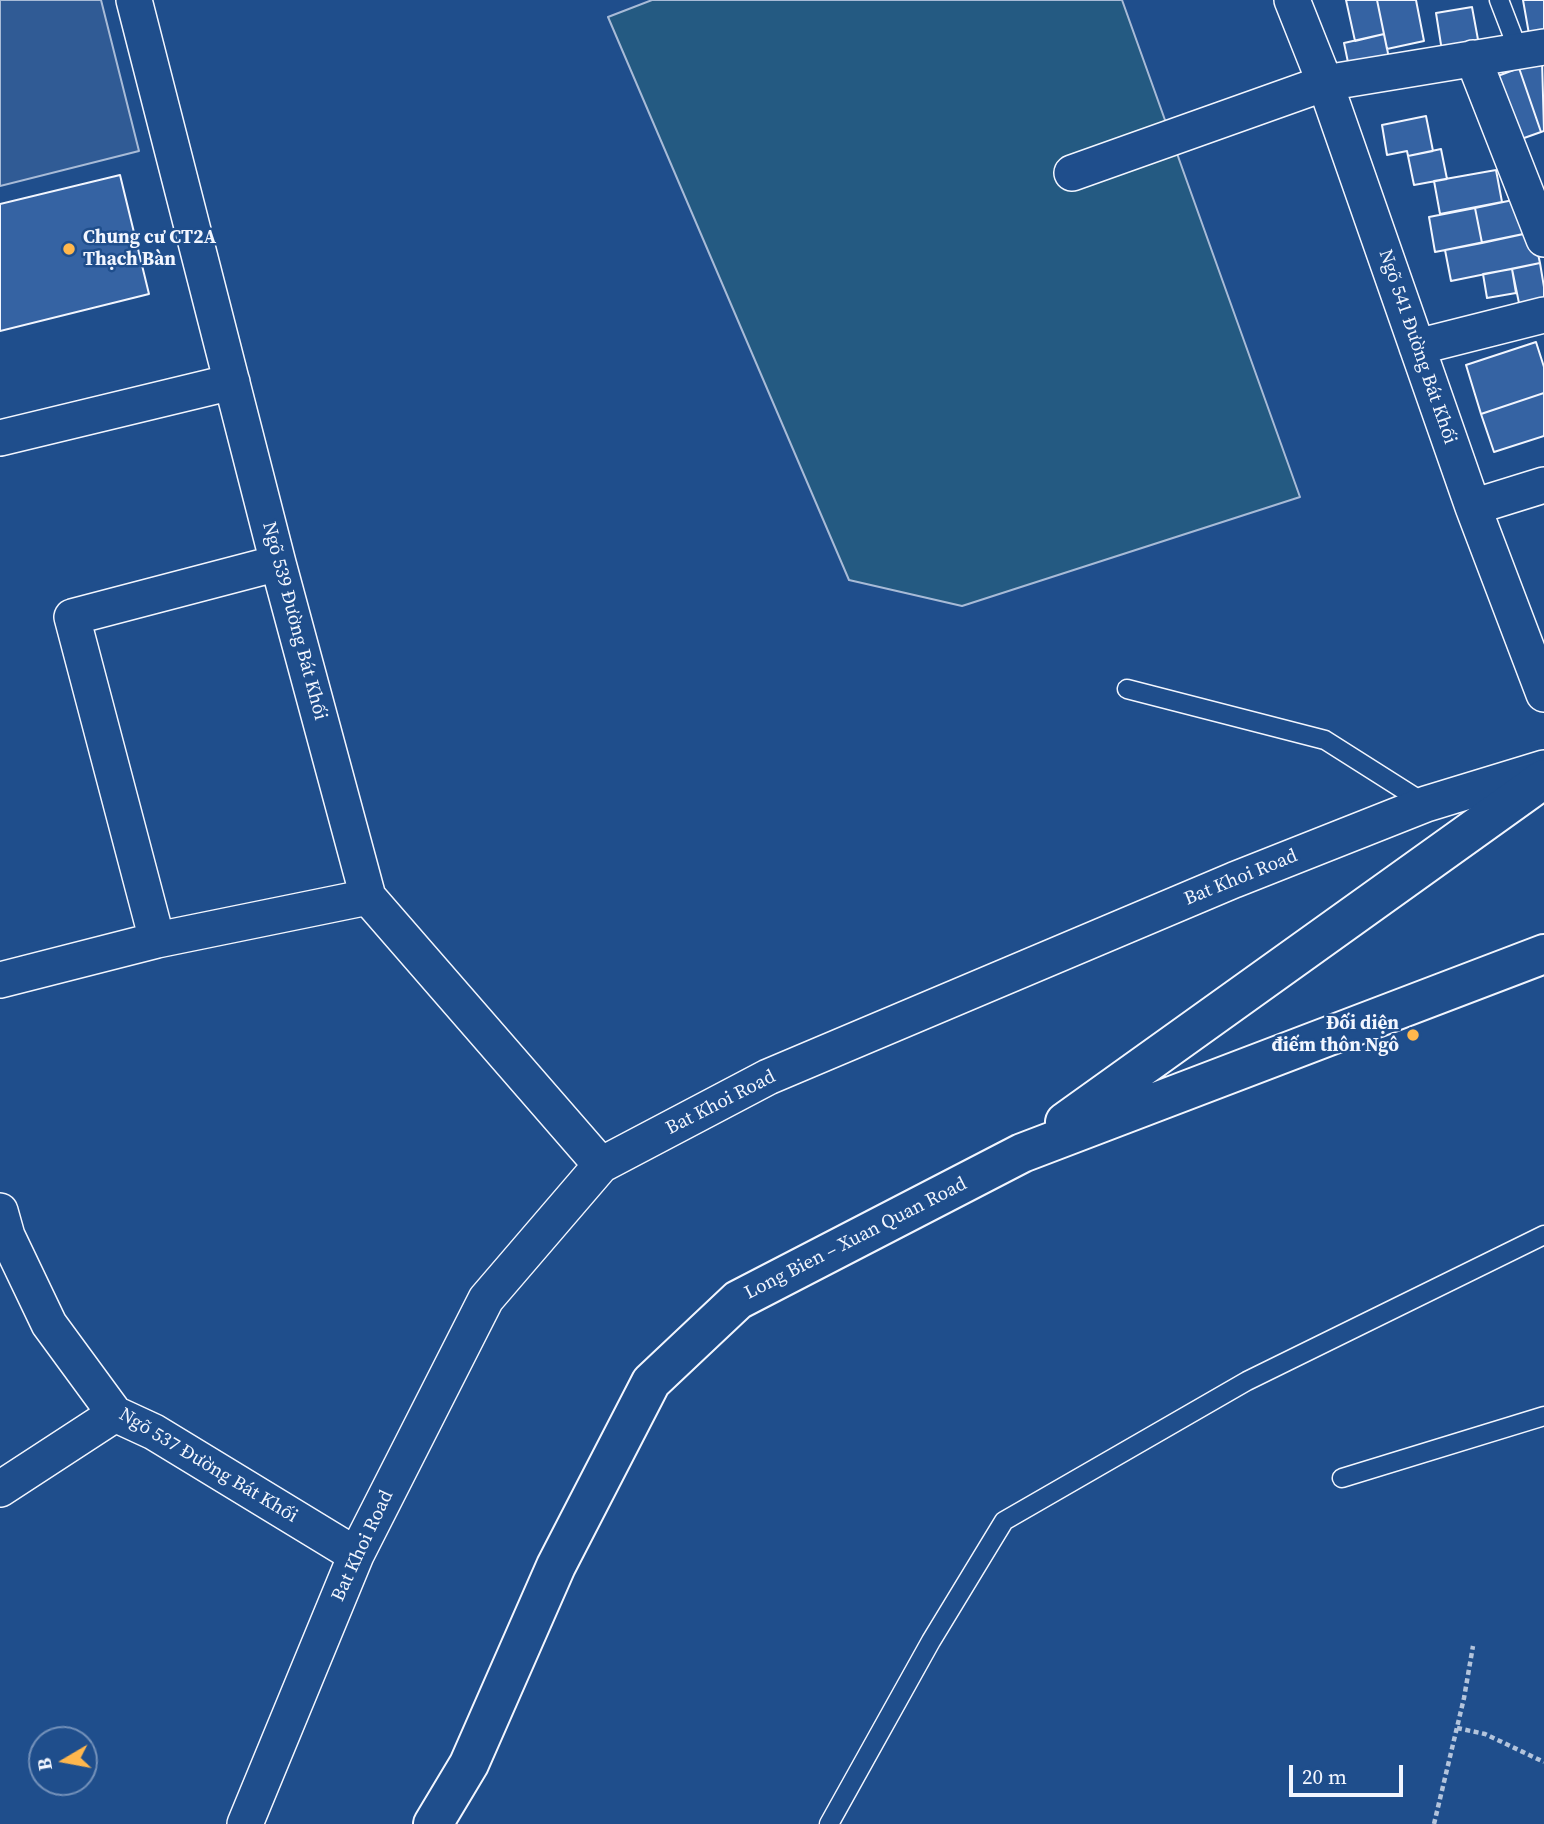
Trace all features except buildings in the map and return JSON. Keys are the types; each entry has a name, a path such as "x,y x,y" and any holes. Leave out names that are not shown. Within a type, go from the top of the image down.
{"main road":[{"path":"1022,1153 1544,779"},
{"name":"Long Bien – Xuan Quan Road","path":"433,1824 469,1764 556,1566 651,1382 738,1300 1022,1153 1544,954"}],"street":[{"name":"Ngõ 539 Đường Bát Khối","path":"134,0 278,563 369,897 601,1165"},
{"name":"Ngõ 541 Đường Bát Khối","path":"1292,0 1325,83 1473,507 1544,694"},
{"path":"1072,173 1325,83 1531,49"},
{"path":"1473,58 1544,239"},
{"path":"1417,347 1544,315"},
{"path":"0,438 232,382"},
{"path":"1473,507 1544,485"},
{"path":"157,940 72,617 278,563"},
{"name":"Bat Khoi Road","path":"245,1824 356,1555 486,1299 601,1165 768,1077 1234,880 1426,804 1544,768"},
{"path":"0,979 157,940 369,897"},
{"name":"Ngõ 537 Đường Bát Khối","path":"0,1211 7,1236 49,1324 115,1414 154,1432 356,1555"},
{"path":"0,1489 115,1414"}],"lane":[{"path":"1499,0 1531,49"},
{"path":"1127,690 1325,740 1426,804"},
{"path":"829,1824 931,1641 1004,1521 1247,1381 1544,1235"},
{"path":"1342,1478 1544,1416"}],"path":[{"path":"1434,1824 1473,1646"},
{"path":"1457,1728 1485,1734 1544,1762"}],"shaded area":[{"path":"0,0 101,0 139,151 0,186"},
{"path":"652,0 1122,0 1300,497 962,606 849,580 608,17"}],"place":[{"name":"Chung cư CT2A Thạch Bàn","path":"69,249"},
{"name":"Đối diện điếm thôn Ngô","path":"1413,1035"}]}
